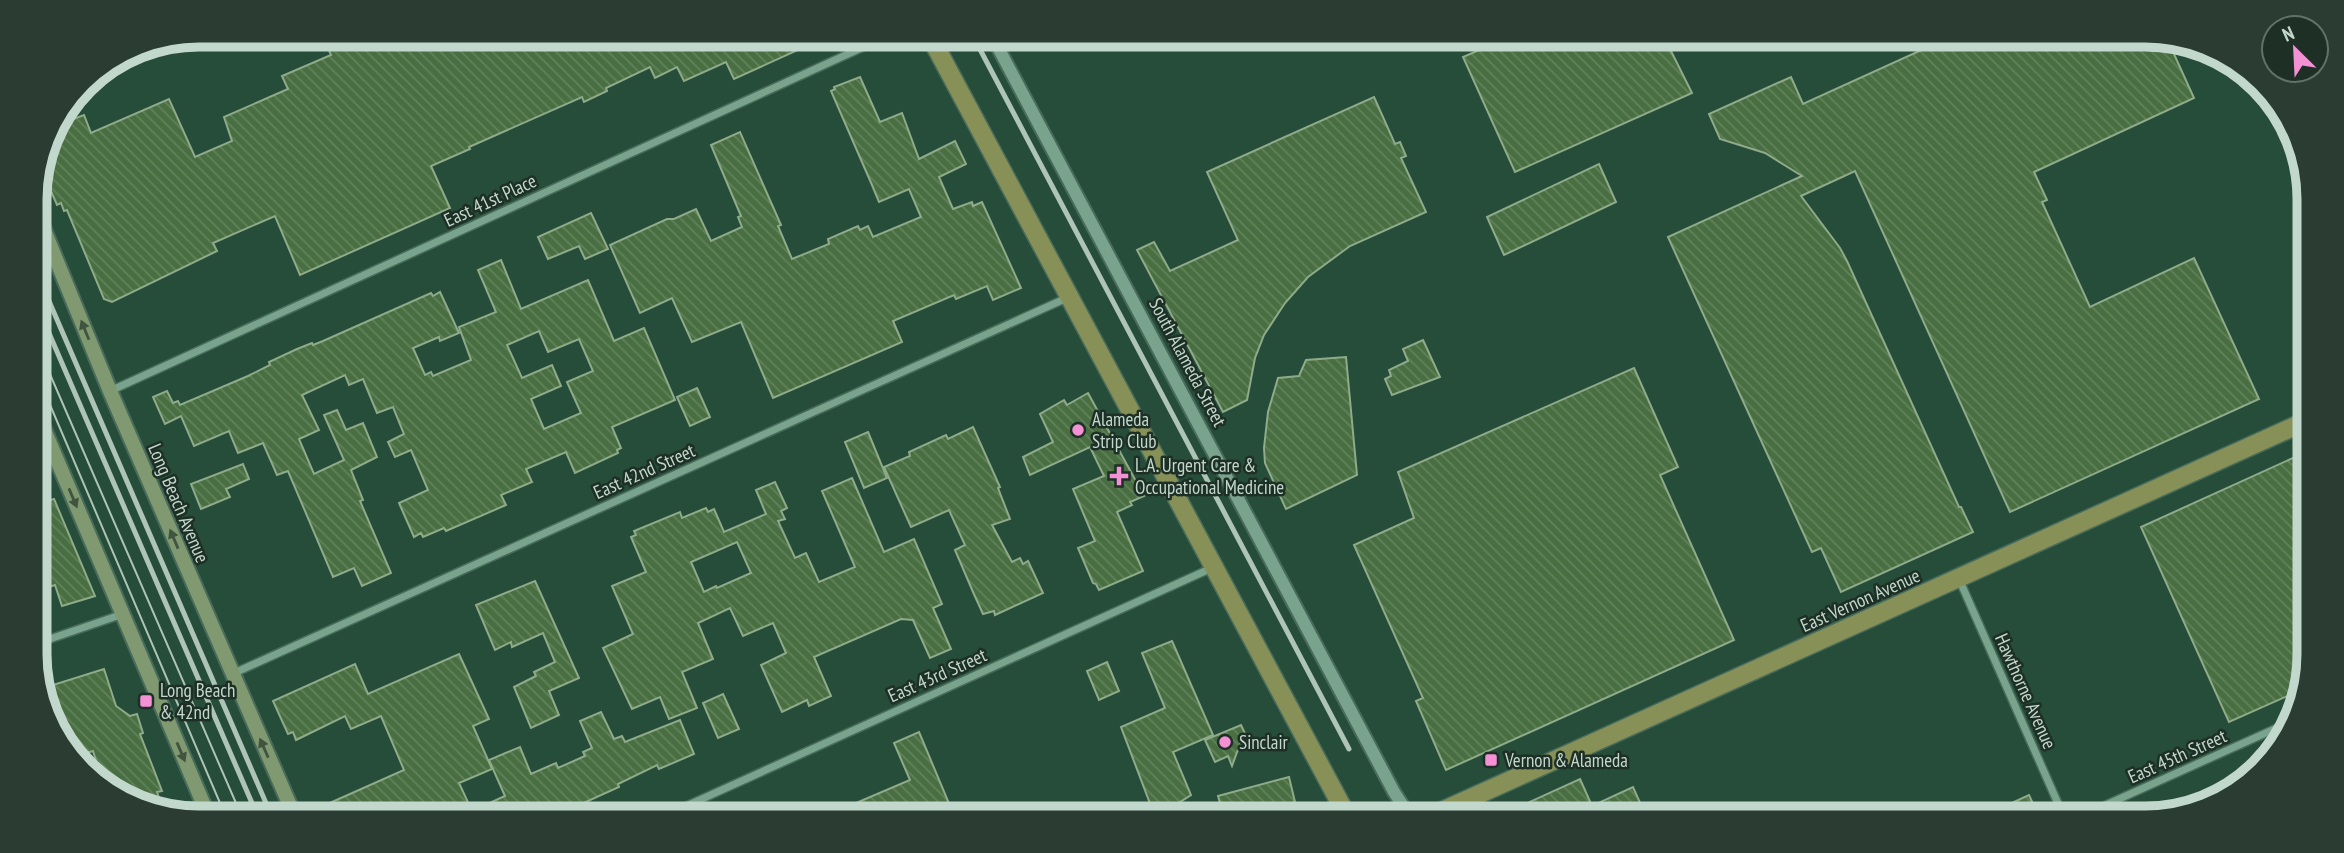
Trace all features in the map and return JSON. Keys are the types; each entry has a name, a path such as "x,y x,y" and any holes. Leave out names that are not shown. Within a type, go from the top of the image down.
{"main road":[{"path":"936,48 1341,805"},
{"name":"Long Beach Avenue","path":"48,237 110,391 290,806"},
{"name":"East Vernon Avenue","path":"1454,805 2297,425"},
{"path":"47,437 204,806"}],"street":[{"name":"East 41st Place","path":"110,391 862,48"},
{"name":"South Alameda Street","path":"997,48 1403,805"},
{"name":"East 42nd Street","path":"231,674 1069,297"},
{"name":"East 43rd Street","path":"687,806 1214,567"},
{"name":"Hawthorne Avenue","path":"1959,578 2059,805"},
{"path":"47,640 123,614"},
{"name":"East 45th Street","path":"2106,805 2277,728"}],"building":[{"path":"1485,47 1669,47 1692,93 1515,172 1463,57"},
{"path":"1928,47 2145,47 2172,50 2194,98 2034,172 2047,200 2042,202 2090,307 2194,258 2259,399 2010,512 1855,171 1801,196 1847,261 1959,507 1973,532 1841,592 1821,548 1812,552 1668,237 1802,176 1765,153 1720,139 1709,114 1791,77 1803,104"},
{"path":"328,48 803,48 734,79 726,62 684,81 677,67 655,78 650,67 584,102 582,97 469,147 470,149 431,166 450,208 300,275 275,216 213,243 217,251 112,302 104,299 67,210 64,211 61,203 57,205 48,185 55,150 70,120 84,115 91,133 169,99 195,157 232,141 224,117 288,89 282,76 331,55"},
{"path":"860,77 880,122 902,113 919,159 955,141 966,164 939,177 953,209 972,202 973,206 982,202 1021,288 993,300 987,286 956,299 954,295 893,321 902,342 773,398 741,322 692,342 672,298 640,313 610,245 696,209 711,241 742,227 738,217 741,216 711,145 740,132 781,225 778,226 792,259 829,244 828,239 858,226 860,230 868,226 873,237 921,217 909,189 879,202 831,91 834,87"},
{"path":"1374,97 1395,144 1400,142 1406,156 1401,158 1426,212 1350,246 1308,277 1285,303 1264,335 1255,358 1247,400 1223,412 1137,250 1154,242 1170,271 1238,240 1207,172"},
{"path":"1599,164 1616,202 1504,255 1487,217"},
{"path":"591,213 608,249 585,259 579,246 548,259 538,237"},
{"path":"501,260 521,309 588,280 614,341 644,328 675,400 612,427 621,448 617,450 618,453 575,473 566,452 526,469 532,482 501,495 506,505 446,531 444,528 423,537 421,533 414,537 399,503 428,490 411,450 395,457 388,442 404,434 393,407 377,413 363,379 349,385 345,375 302,395 319,430 299,439 314,474 344,460 324,415 337,410 346,430 363,423 377,457 351,470 363,500 360,501 391,573 362,586 354,568 333,577 288,471 277,475 263,443 238,453 229,431 194,446 181,416 165,424 153,397 167,391 173,403 178,401 180,405 248,376 270,365 269,362 297,349 323,341 431,293 433,296 440,292 459,333 440,341 439,337 413,348 425,375 431,372 433,376 471,360 459,327 496,312 478,270","holes":["539,331 548,352 579,339 593,371 567,382 581,413 544,429 531,399 561,386 552,365 522,378 507,345"]},
{"path":"1423,340 1440,377 1392,395 1385,379 1391,376 1389,370 1408,361 1403,349"},
{"path":"1346,357 1357,475 1286,509 1265,463 1264,448 1268,412 1278,378 1299,376 1306,360"},
{"path":"1634,368 1678,467 1660,475 1734,640 1446,770 1416,701 1423,698 1354,545 1414,518 1398,472"},
{"path":"697,388 710,417 690,426 677,397"},
{"path":"1088,393 1144,496 1117,512 1143,571 1099,590 1093,583 1078,548 1095,541 1073,489 1104,476 1090,447 1030,475 1023,457 1053,442 1040,414 1064,400 1067,405"},
{"path":"973,427 1000,487 998,488 1010,519 992,525 1012,562 1020,558 1023,564 1028,561 1043,593 995,615 994,611 983,614 973,592 955,550 965,545 949,510 911,527 884,467 910,456 909,452 946,435 948,439"},
{"path":"868,432 887,478 864,488 845,442"},
{"path":"2297,456 2297,654 2291,694 2229,722 2141,527"},
{"path":"243,464 249,479 226,489 230,497 201,509 191,484"},
{"path":"852,478 884,552 914,539 942,604 933,608 951,649 930,658 913,620 901,619 814,657 831,696 809,706 807,700 782,712 761,665 786,653 773,623 743,636 730,608 698,623 713,659 682,672 697,708 669,719 660,697 632,709 603,648 633,634 612,586 646,572 631,537 636,535 634,531 680,512 682,518 706,508 708,512 714,509 724,532 766,514 756,490 775,482 787,508 781,511 785,519 778,521 795,558 806,553 819,582 855,567 822,491","holes":["737,542 751,573 704,592 691,562"]},
{"path":"54,499 95,596 62,606 55,585 47,587 47,501"},
{"path":"535,581 579,678 549,691 559,715 531,728 514,687 536,676 534,672 555,662 543,633 512,647 511,642 495,650 476,605"},
{"path":"1172,641 1213,735 1173,752 1191,795 1174,806 1151,806 1121,727 1165,708 1142,653"},
{"path":"459,654 489,719 473,726 492,769 459,783 470,806 323,806 404,770 381,716 351,729 345,716 296,740 293,732 288,734 273,701 355,664 368,694"},
{"path":"1107,662 1119,691 1099,700 1087,671"},
{"path":"104,669 116,706 130,716 137,714 143,733 140,734 162,791 157,792 160,801 115,780 98,767 93,751 85,754 63,721 50,686"},
{"path":"723,694 739,729 718,738 703,703"},
{"path":"601,712 614,739 622,736 625,742 680,720 694,754 659,769 657,765 618,784 619,787 577,806 484,806 505,796 489,760 520,747 531,774 556,763 558,768 585,756 583,752 592,748 580,721"},
{"name":"Sinclair","path":"1241,725 1248,740 1240,744 1232,766 1228,756 1215,762 1205,740"},
{"path":"919,732 950,806 850,806 910,780 894,743"},
{"path":"1289,777 1295,802 1283,805 1221,805 1218,796"},
{"path":"1580,779 1592,805 1522,805"},
{"path":"1633,787 1641,805 1594,805"},
{"path":"2029,795 2034,805 2007,805"}],"tram line":[{"path":"48,369 237,806"},
{"path":"48,399 221,806"}],"railway":[{"path":"979,48 1349,749"},
{"path":"48,298 267,806"},
{"path":"48,330 253,806"}],"place":[{"name":"Alameda Strip Club","path":"1078,430"},
{"name":"L.A. Urgent Care & Occupational Medicine","path":"1119,476"},
{"name":"Long Beach & 42nd","path":"146,701"},
{"name":"Sinclair","path":"1225,742"},
{"name":"Vernon & Alameda","path":"1491,760"}]}
